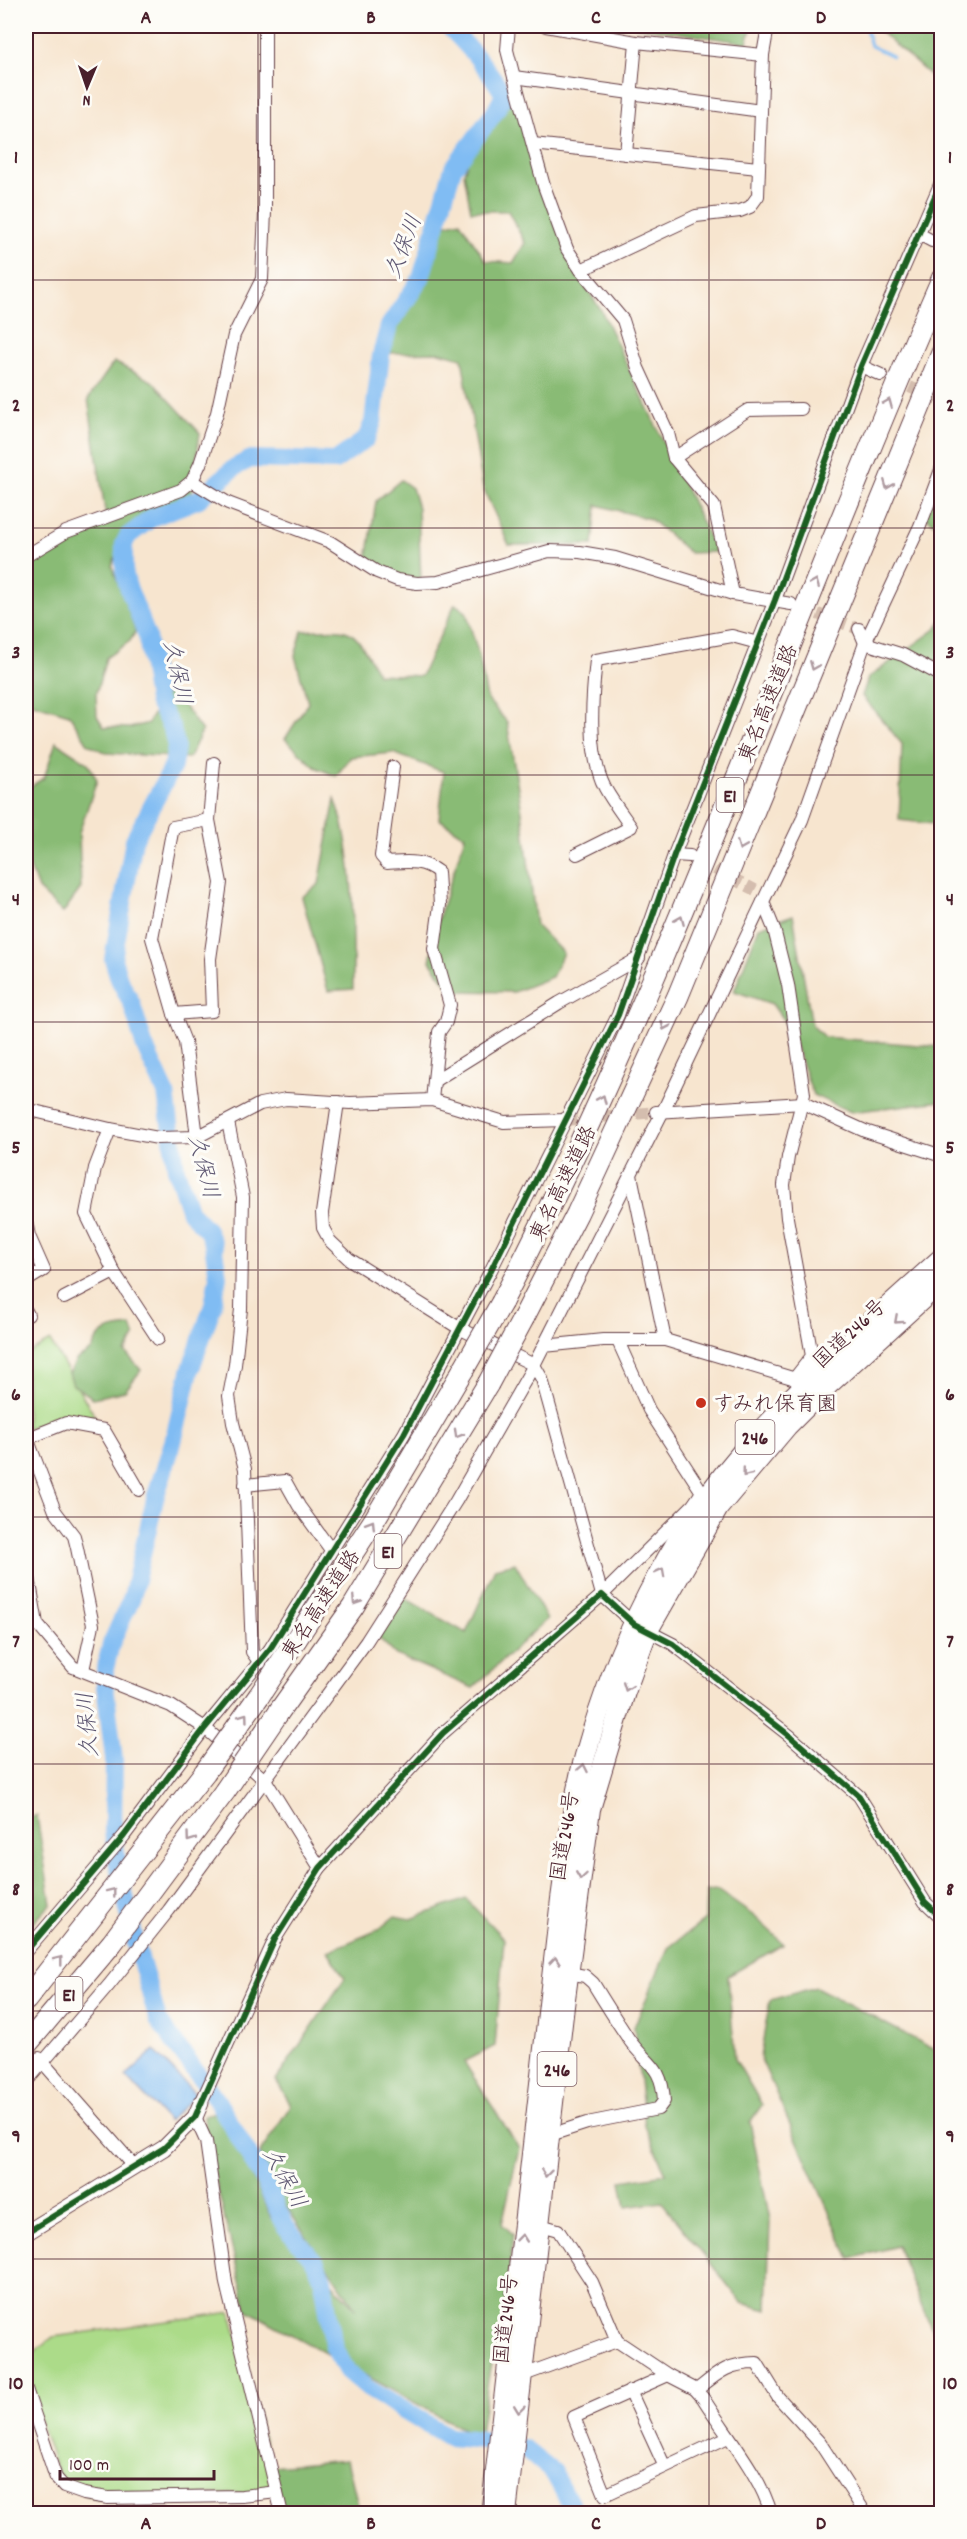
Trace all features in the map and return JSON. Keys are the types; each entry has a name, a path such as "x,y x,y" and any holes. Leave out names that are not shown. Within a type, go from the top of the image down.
{"highway":[{"name":"東名高速道路","path":"26,2000 133,1866 205,1772 259,1696 373,1522 502,1302 575,1157 653,983 858,475 942,279"},
{"name":"東名高速道路","path":"35,2055 112,1943 225,1791 353,1606 488,1384 524,1317 577,1214 678,996 942,353"},
{"name":"国道246号","path":"496,2512 514,2378 540,2225 568,1973 590,1809 640,1628 668,1557 705,1500 800,1380 942,1258"},
{"name":"国道246号","path":"514,2378 561,1899 573,1815 590,1740 609,1684 640,1628 718,1508 755,1463 787,1426 830,1383 942,1281"}],"street":[{"path":"26,556 66,532 181,490 193,482 217,413 234,335 262,279 266,212 265,26"},
{"path":"510,26 507,50 533,144 567,249 581,270 623,320 638,368 668,433 674,458 714,506 733,594"},
{"path":"546,26 636,42 763,55"},
{"path":"581,270 696,216 740,211 750,207 758,196 763,55 768,26"},
{"path":"626,154 636,42"},
{"path":"514,77 761,111"},
{"path":"533,144 758,168"},
{"path":"26,1951 124,1836 205,1728 260,1663 404,1434 459,1328 618,1015 674,855 775,600 861,366 942,180"},
{"path":"919,234 933,241"},
{"path":"861,366 881,375"},
{"path":"674,458 748,410 801,410"},
{"path":"26,2082 35,2055 127,1962 266,1781 366,1642 456,1501 534,1365 631,1174 761,896 802,820 865,643 920,526 942,467"},
{"path":"193,482 228,503 330,542 377,572 397,580 417,584 438,582 549,551 580,552 615,558 733,594 791,604"},
{"path":"859,629 865,643 903,655 942,676"},
{"path":"577,854 631,827 604,786 594,748 592,693 596,660 732,636 758,643"},
{"path":"174,1014 212,1011 210,959 221,883 209,820 214,763"},
{"path":"393,767 381,856 387,863 414,861 430,866 438,872 440,905 434,949 450,1005 446,1022 439,1032 432,1100"},
{"path":"197,1137 185,1042 174,1014 152,938 173,827 209,820"},
{"path":"674,855 690,856"},
{"path":"544,1346 665,1340 800,1380 812,1356 787,1218 784,1185 788,1157 804,1094 788,985 774,929 761,896"},
{"path":"434,1081 559,1003 626,963 639,958"},
{"path":"26,1093 26,1109 110,1130 159,1138 197,1137 260,1104 274,1100 338,1102 432,1100 504,1122 565,1120"},
{"path":"338,1102 322,1213 323,1228 330,1241 349,1259 459,1328 534,1365 542,1379 602,1595 640,1628 673,1644 790,1736 859,1796 925,1902 942,1918"},
{"path":"659,1112 803,1103 865,1131 942,1156"},
{"path":"228,1122 243,1197 242,1309 236,1365 229,1396 233,1423 245,1469 252,1652 260,1663"},
{"path":"110,1130 95,1168 86,1214 114,1272 158,1339"},
{"path":"631,1174 665,1340"},
{"path":"26,1221 29,1236 44,1270 26,1281"},
{"path":"64,1298 114,1272"},
{"path":"26,2233 164,2148 198,2110 275,1939 320,1868 443,1733 602,1595 693,1505 702,1492 649,1410 618,1341"},
{"path":"89,1672 93,1625 74,1536 55,1511 26,1438 66,1423 104,1430 139,1490"},
{"path":"245,1485 285,1481 299,1506 331,1550"},
{"path":"26,1560 37,1624 74,1667 171,1706 205,1728 266,1781 320,1868"},
{"path":"550,2135 586,2123 658,2109 664,2101 656,2070 650,2060 630,2041 592,1983 585,1976 568,1973"},
{"path":"35,2055 135,2167"},
{"path":"198,2110 206,2141 226,2283 282,2514"},
{"path":"540,2225 558,2230 592,2282 616,2341 668,2375 695,2389 755,2476 768,2500 771,2514"},
{"path":"514,2378 616,2341"},
{"path":"695,2389 722,2370 739,2363 758,2363 778,2397 820,2443 866,2514"},
{"path":"668,2375 574,2417 605,2495 664,2465 728,2438"},
{"path":"26,2389 56,2478 64,2487 84,2494 108,2498 242,2496 277,2492"},
{"path":"630,2391 664,2465"}],"green space":[{"path":"632,26 752,26 747,43"},
{"path":"876,26 941,26 941,85 876,28"},
{"path":"515,100 575,271 601,310 716,552 690,553 650,519 597,505 593,545 509,545 483,488 462,358 439,352 390,353 385,337 440,226 460,221 486,261 513,263 525,243 508,211 471,211 464,173 479,125"},
{"path":"114,362 152,381 200,433 191,495 122,541 112,566 136,631 130,641 106,658 96,694 97,716 104,727 130,728 148,723 164,695 180,694 184,706 202,731 189,758 106,753 88,744 69,714 26,701 26,560 106,518 88,399"},
{"path":"401,480 412,488 418,508 421,581 397,580 367,560 376,501"},
{"path":"941,486 941,529 924,515"},
{"path":"455,604 466,612 479,656 487,699 507,722 522,812 536,925 563,953 552,977 514,992 452,991 430,961 438,920 465,836 439,819 444,772 393,753 351,757 336,776 315,767 285,739 308,703 295,656 302,631 343,630 357,639 378,674 421,676"},
{"path":"941,621 941,825 899,820 902,744 862,696 868,678 937,628"},
{"path":"56,742 88,763 97,780 79,833 81,888 63,913 38,889 29,865 26,863 26,789 44,778"},
{"path":"335,799 342,820 350,867 353,989 328,991 302,897 319,884"},
{"path":"793,915 812,1025 824,1037 941,1047 941,1101 851,1112 813,1095 789,1028 772,1004 734,991 759,927"},
{"path":"131,1326 135,1337 125,1352 141,1370 125,1391 93,1398 73,1385 69,1373 77,1359 92,1350 98,1338 106,1331"},
{"path":"50,1341 96,1418 92,1424 67,1417 26,1428 26,1354"},
{"path":"515,1563 547,1619 473,1688 396,1655 376,1635 403,1597 466,1633 495,1568"},
{"path":"37,1816 51,1904 26,1931 26,1817"},
{"path":"717,1890 754,1916 784,1944 728,1976 735,2059 762,2105 750,2122 770,2220 767,2310 742,2303 662,2202 626,2207 621,2181 666,2174 645,2126 634,2027 668,1948 705,1920 706,1891"},
{"path":"466,1899 504,1939 495,2046 464,2062 519,2148 502,2224 513,2234 505,2314 490,2368 479,2438 247,2310 206,2141 204,2115 216,2112 246,2163 271,2217 356,2309 280,2198 260,2153 291,2105 276,2080 345,1978 328,1951 378,1930 395,1916 411,1919"},
{"path":"816,1987 941,2053 941,2352 897,2246 850,2259 760,2057 770,2000"},
{"path":"231,2312 277,2492 95,2499 61,2483 26,2379 26,2359 53,2337"},
{"path":"347,2460 360,2513 283,2513 272,2466"}],"water":[{"path":"154,2050 196,2095 168,2121 126,2076"}],"waterway":[{"name":"久保川","path":"448,26 492,76 504,95 495,112 453,168 421,278 389,326 381,355 373,422 366,439 335,461 251,459 235,467 199,499 153,517 128,536 124,544 124,570 147,636 157,701 172,729 176,746 173,766 134,840 113,959 119,979 132,1004 144,1045 166,1093 176,1169 190,1212 207,1230 213,1244 218,1276 213,1305 190,1371 173,1442 156,1495 132,1597 111,1644 105,1669 105,1686 114,1759 113,1832 118,1866 136,1944 158,2020 216,2099 262,2177 286,2227 316,2263 323,2280 334,2348 347,2371 367,2388 449,2437 483,2440"},
{"path":"865,26 871,46 892,56"},
{"name":"久保川","path":"524,2449 553,2472 576,2514"}],"tunnel":[{"path":"893,380 942,401"},
{"path":"801,608 859,629"},
{"path":"699,861 755,890"},
{"path":"565,1120 656,1112"}],"cycle path":[{"path":"26,1951 124,1836 205,1728 270,1649 404,1434 491,1270 618,1015 674,855 775,600 861,366 942,180"},
{"path":"26,2233 164,2148 195,2117 275,1939 320,1868 443,1733 602,1595 634,1624 673,1644 790,1736 859,1796 925,1902 942,1918"}],"place":[{"name":"すみれ保育園","path":"701,1403"}]}
